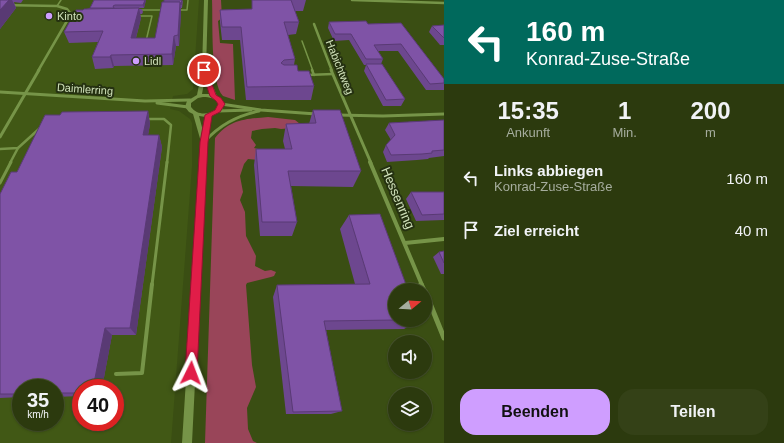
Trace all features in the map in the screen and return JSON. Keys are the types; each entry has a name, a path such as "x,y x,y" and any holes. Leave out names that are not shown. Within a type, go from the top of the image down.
{"street":[{"path":"199,96 204,70 206,0"},
{"path":"352,0 444,3"},
{"path":"0,5 57,6 67,9 71,14 0,137"},
{"name":"Habichtweg","path":"314,24 351,116"},
{"path":"204,70 214,96 221,104 261,110 324,114"},
{"name":"Daimlerring","path":"0,92 145,102 188,107"},
{"path":"204,142 196,114 188,107 190,100 199,96 214,96"},
{"name":"Daimlerring","path":"145,102 190,100"},
{"path":"218,111 221,104"},
{"path":"196,114 209,115 218,111 261,110"},
{"path":"204,142 226,121 261,110"},
{"path":"331,115 444,114"},
{"path":"187,443 204,142 209,115"},
{"name":"Hessenring","path":"351,116 422,283"},
{"path":"405,243 444,238"},
{"name":"Hessenring","path":"432,308 444,338"}],"lane":[{"path":"57,6 61,0"},
{"path":"140,10 187,10 188,0"},
{"path":"130,16 152,16 144,45"},
{"path":"69,17 77,17"},
{"path":"302,41 314,75"},
{"path":"306,75 333,74"},
{"path":"116,374 142,373 171,125 164,119 143,119"},
{"path":"0,183 18,148 43,126"},
{"path":"0,149 18,148"}],"shaded area":[{"path":"0,0 199,0 193,89 187,94 173,96 170,109 179,111 190,119 192,123 192,166 171,443 0,443"},
{"path":"212,0 221,0 222,18 218,21 220,43 233,44 235,100 223,96 216,78 213,51"},
{"path":"268,117 295,120 304,127 262,129 252,131 251,138 256,145 254,148 262,150 269,161 248,159 244,164 240,176 243,192 240,200 245,212 246,236 256,256 255,266 265,271 271,270 276,272 274,276 247,283 246,285 252,365 256,387 247,408 248,429 253,441 257,443 205,443 215,138 227,127 239,121"}],"building":[{"path":"0,0 9,0 0,10"},
{"path":"94,0 145,0 143,5 115,5 113,6 114,8 90,8"},
{"path":"164,0 182,0 181,5 180,2 164,2"},
{"path":"252,0 291,0 299,22 284,22 295,59 284,60 281,63 284,65 297,65 298,71 309,71 314,86 247,87 241,27 222,27 220,10 252,9"},
{"path":"162,2 180,2 178,35 174,36 172,54 111,55 110,57 92,57 103,31 64,32 76,10 139,8 131,38 155,38"},
{"path":"366,21 368,24 401,23 444,79 444,83 430,84 401,44 374,45 383,59 366,59 351,34 335,34 329,22"},
{"path":"444,25 444,38 432,26"},
{"path":"366,64 382,64 405,99 386,100"},
{"path":"313,110 340,110 361,171 288,171 297,222 262,222 256,149 292,149 286,124 316,123"},
{"path":"148,111 143,135 159,135 130,328 105,328 95,379 72,379 72,393 64,393 64,379 12,379 12,394 0,394 0,194 11,172 17,172 45,115 60,115 62,112"},
{"path":"444,120 444,150 422,154 391,155 386,145 395,135 389,123"},
{"path":"411,192 444,192 444,214 422,215"},
{"path":"380,214 405,283 388,283 388,320 324,321 342,411 293,412 277,285 370,284 349,215"},
{"path":"444,251 444,263 439,252"}],"place":[{"name":"Kinto","path":"49,16"},
{"name":"Lidl","path":"136,61"}],"route":[{"path":"191,373 204,142 209,115 215,113 221,107 219,100 214,96 210,88 204,70"}]}
